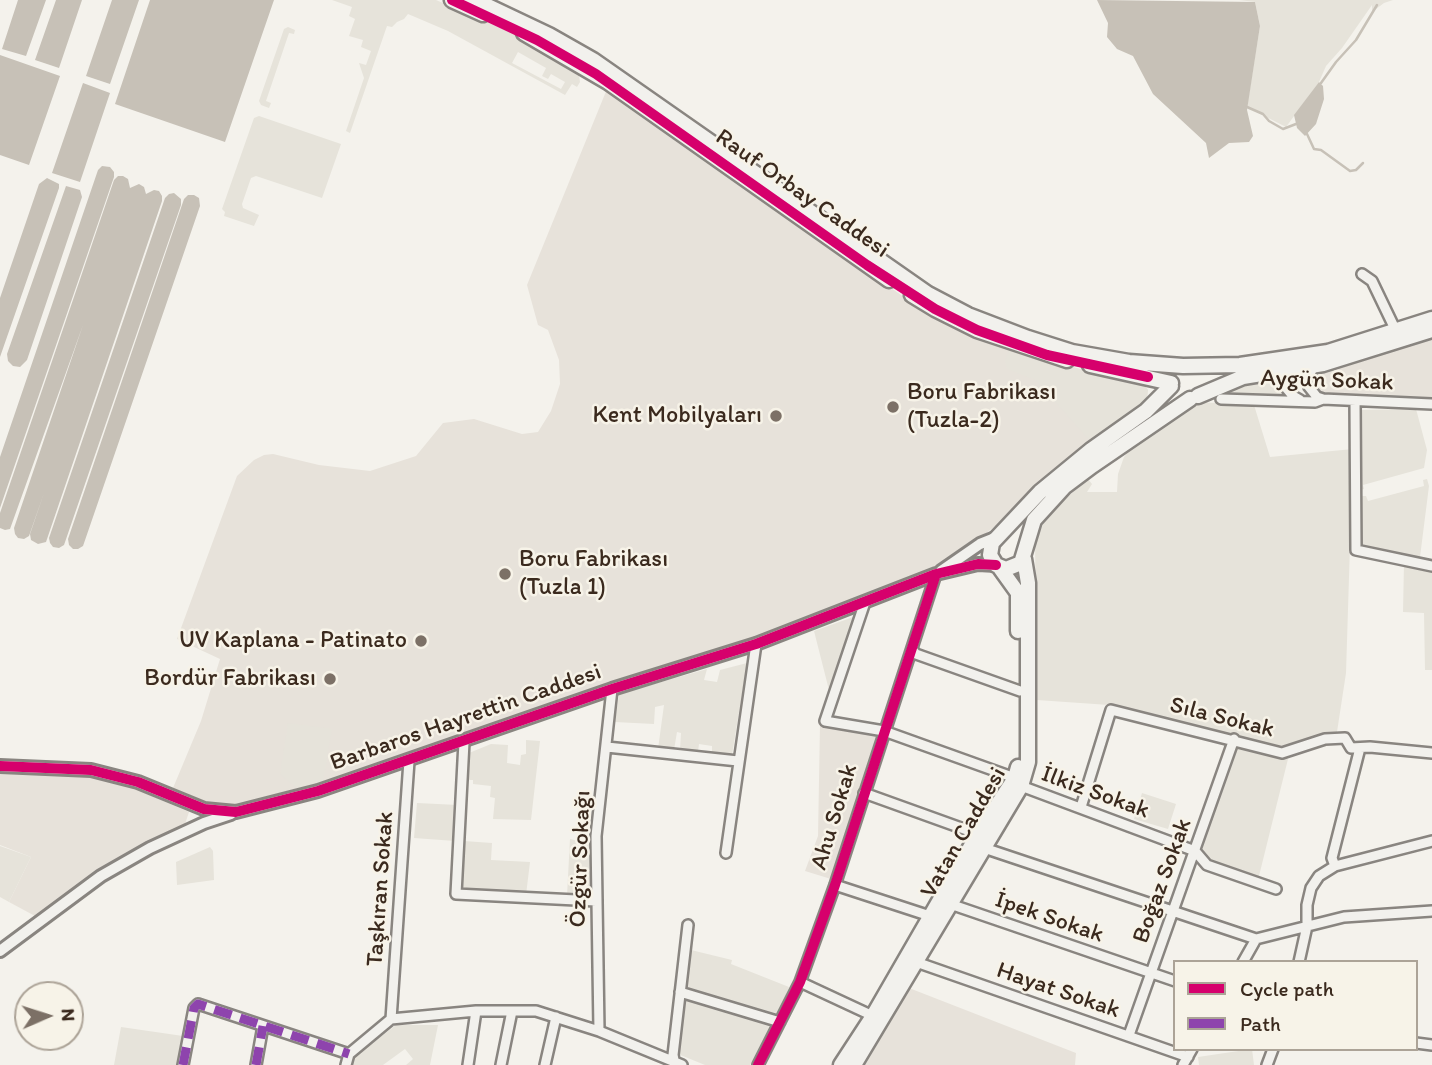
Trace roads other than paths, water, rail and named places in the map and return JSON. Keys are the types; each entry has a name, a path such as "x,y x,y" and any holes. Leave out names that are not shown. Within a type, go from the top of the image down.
{"main road":[{"name":"Rauf Orbay Caddesi","path":"452,0 527,34 596,74 867,265 935,309 977,330 1047,355 1148,377 1171,384 1176,396 1194,397"},
{"name":"Rauf Orbay Caddesi","path":"475,0 562,41 593,60 886,266 954,308 998,328 1072,352 1129,362 1240,366 1297,359 1341,349 1432,319"},
{"path":"1194,397 1203,381 1198,371 1186,366 1175,372 1171,384 1149,408 1091,450 1040,492 992,543 990,555 998,566 1011,569 1021,564 1034,520 1064,487 1194,397 1233,380 1272,371 1314,366 1432,330"},
{"path":"1148,377 1155,392 1149,408"},
{"path":"998,537 1016,535 1025,553"},
{"name":"Vatan Caddesi","path":"841,1065 873,1016 930,916 981,841 1028,762 1028,583 1025,553"},
{"name":"Vatan Caddesi","path":"998,566 1018,593 1018,782"},
{"name":"Vatan Caddesi","path":"854,1065 950,904 981,841"}],"street":[{"path":"1362,274 1372,281 1396,331"},
{"path":"1314,366 1307,379 1309,387 1323,400"},
{"path":"1272,371 1293,396 1302,401"},
{"name":"Aygün Sokak","path":"1221,399 1432,404"},
{"path":"1355,401 1356,550 1432,566"},
{"path":"936,574 980,544 998,537"},
{"path":"936,574 978,564 998,566"},
{"name":"Barbaros Hayrettin Caddesi","path":"0,766 91,770 138,782 204,809 236,812 318,791 612,689 756,644 936,574"},
{"name":"Ahu Sokak","path":"758,1065 800,982 835,885 936,574"},
{"name":"İlkiz Sokak","path":"865,602 825,721 884,730 1195,851 1207,865 1276,889"},
{"path":"726,853 756,644"},
{"path":"912,649 916,654 1020,691"},
{"name":"Özgür Sokağı","path":"599,1031 596,836 612,689"},
{"name":"Sıla Sokak","path":"1080,807 1111,710 1282,752 1325,739 1345,738 1351,748 1370,747 1432,753"},
{"name":"Boğaz Sokak","path":"1129,1035 1234,739"},
{"path":"464,742 456,894 596,901"},
{"path":"607,747 738,761"},
{"path":"1335,866 1332,858 1360,748"},
{"name":"Taşkıran Sokak","path":"391,1019 409,761"},
{"path":"863,793 981,841 1256,939 1343,917 1432,911"},
{"path":"0,951 102,876 204,823 236,812"},
{"path":"1299,960 1307,926 1307,905 1311,888 1319,876 1335,866 1432,841"},
{"path":"835,885 930,916"},
{"name":"İpek Sokak","path":"950,904 1173,980"},
{"path":"677,1064 673,1055 688,925"},
{"path":"1244,960 1256,939"},
{"name":"Hayat Sokak","path":"916,962 1188,1057"},
{"path":"800,982 873,1016"},
{"path":"680,992 780,1022"},
{"path":"183,1065 194,1008 198,1004 349,1054"},
{"path":"468,1065 476,1011"},
{"path":"346,1065 349,1054 391,1019 476,1011 536,1011 599,1031 677,1064"},
{"path":"501,1065 512,1011"},
{"path":"545,1065 556,1017"},
{"path":"256,1065 263,1027"}],"waterway":[{"path":"1321,83 1356,40 1377,5"},
{"path":"1247,107 1263,114 1283,129 1296,124"},
{"path":"1307,134 1314,149 1321,150 1350,171 1356,170 1363,163"}],"place":[{"name":"Boru Fabrikası (Tuzla-2)","path":"893,407"},
{"name":"Kent Mobilyaları","path":"776,416"},
{"name":"Boru Fabrikası (Tuzla 1)","path":"505,574"},
{"name":"UV Kaplana - Patinato","path":"421,641"},
{"name":"Bordür Fabrikası","path":"330,679"}]}
